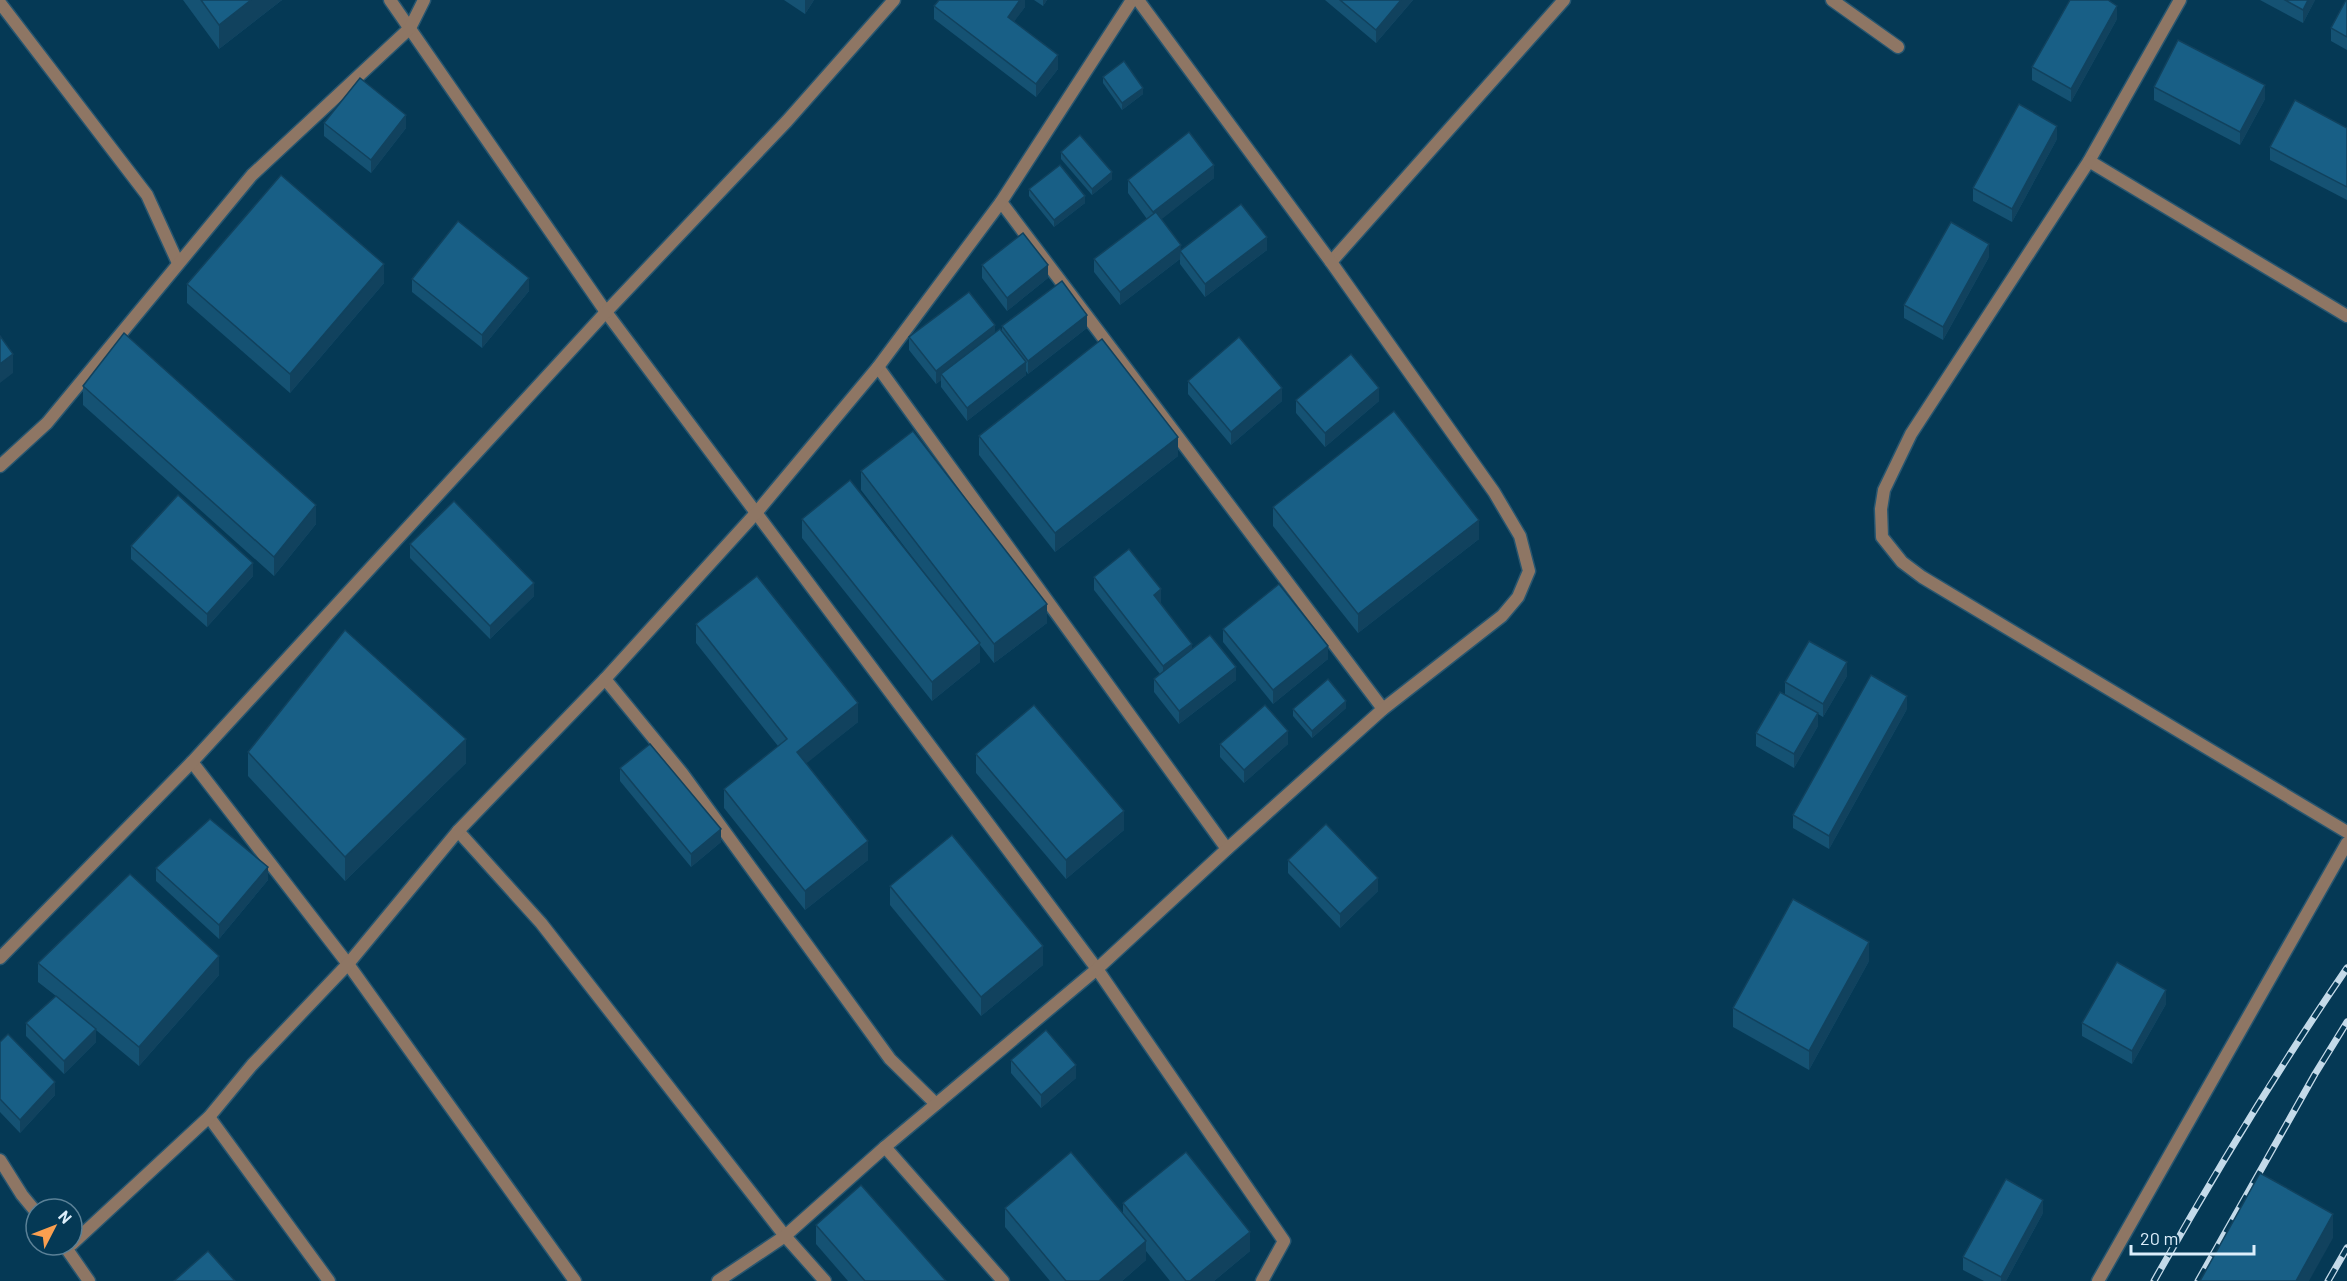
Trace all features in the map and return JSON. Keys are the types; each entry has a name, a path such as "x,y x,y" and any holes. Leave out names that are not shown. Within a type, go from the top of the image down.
{"street":[{"path":"390,0 606,312 1097,969 1284,1241 1264,1280"},
{"path":"0,465 47,423 252,175 410,28 424,0"},
{"path":"0,958 192,762 606,312 787,121 894,0"},
{"path":"84,1231 209,1117 252,1065 348,964 458,831 605,679 756,513 878,367 1001,202 1132,0"},
{"path":"718,1281 785,1236 885,1147 1097,969 1383,709 1502,616 1518,597 1529,571 1520,536 1494,492 1331,262 1138,0"},
{"path":"1331,262 1564,0"},
{"path":"1832,0 1898,47"},
{"path":"2180,0 2089,161 1911,434 1884,490 1881,509 1882,537 1902,562 1922,577 2347,832"},
{"path":"0,3 147,195 178,263"},
{"path":"2089,161 2347,316"},
{"path":"1001,202 1383,709"},
{"path":"878,367 1227,849"},
{"path":"605,679 682,773 890,1059 936,1104"},
{"path":"192,762 348,964 575,1281"},
{"path":"458,831 541,923 785,1236 825,1281"},
{"path":"2098,1281 2347,843"},
{"path":"209,1117 329,1281"},
{"path":"885,1147 1004,1281"},
{"path":"0,1160 24,1197"},
{"path":"75,1257 89,1281"}],"building":[{"path":"201,0 251,0 219,25"},
{"path":"939,0 1020,0 1008,17 1058,55 1036,84 934,6"},
{"path":"1340,0 1401,0 1376,30"},
{"path":"2070,0 2108,0 2117,6 2071,89 2032,67"},
{"path":"2285,0 2308,0 2303,10"},
{"path":"2347,0 2347,37 2331,28"},
{"path":"2178,40 2265,85 2240,132 2154,87"},
{"path":"1124,61 1143,88 1122,103 1103,77"},
{"path":"360,78 406,115 371,160 324,123"},
{"path":"2295,100 2347,128 2347,187 2270,147"},
{"path":"2019,104 2057,126 2012,209 1973,188"},
{"path":"1189,132 1214,165 1153,212 1128,180"},
{"path":"1080,135 1112,172 1092,189 1061,152"},
{"path":"1060,165 1085,196 1054,220 1029,189"},
{"path":"281,175 384,264 290,374 187,284"},
{"path":"1241,204 1267,237 1205,284 1180,251"},
{"path":"1156,212 1181,245 1120,292 1094,259"},
{"path":"458,221 529,278 482,335 412,279"},
{"path":"1951,222 1989,244 1943,327 1904,305"},
{"path":"1023,233 1048,265 1007,298 982,265"},
{"path":"1062,281 1087,315 1028,361 1002,326"},
{"path":"969,292 995,325 936,371 909,337"},
{"path":"1000,329 1026,362 967,408 941,374"},
{"path":"124,333 316,505 274,557 83,386"},
{"path":"0,336 13,354 0,364"},
{"path":"1239,337 1282,388 1231,432 1188,381"},
{"path":"1102,339 1178,437 1055,533 979,436"},
{"path":"1351,354 1379,388 1325,433 1296,400"},
{"path":"1394,411 1479,520 1358,614 1273,507"},
{"path":"913,431 1047,604 994,644 861,471"},
{"path":"850,480 980,643 932,682 802,519"},
{"path":"178,495 253,563 207,614 131,546"},
{"path":"454,501 534,583 490,626 410,544"},
{"path":"1129,549 1161,589 1154,595 1192,644 1163,666 1094,577"},
{"path":"757,576 858,703 797,752 868,841 805,891 724,789 787,739 696,624"},
{"path":"1279,584 1328,646 1273,690 1223,629"},
{"path":"345,630 466,739 345,857 248,752"},
{"path":"1210,635 1236,667 1179,711 1154,679"},
{"path":"1809,641 1847,662 1823,704 1785,682"},
{"path":"1871,675 1907,696 1829,836 1793,815"},
{"path":"1328,679 1346,701 1312,731 1293,709"},
{"path":"1780,692 1818,713 1794,754 1756,733"},
{"path":"1034,705 1124,811 1066,860 976,754"},
{"path":"1265,705 1288,731 1244,770 1220,744"},
{"path":"650,744 721,829 691,854 620,768"},
{"path":"210,819 268,867 219,925 156,868"},
{"path":"1326,824 1378,878 1340,914 1288,860"},
{"path":"952,835 1043,946 981,997 890,886"},
{"path":"130,874 219,956 139,1047 38,963"},
{"path":"1793,899 1869,942 1809,1051 1733,1008"},
{"path":"2117,962 2166,990 2132,1051 2082,1023"},
{"path":"56,996 96,1029 64,1061 26,1023"},
{"path":"1046,1030 1076,1065 1041,1095 1011,1060"},
{"path":"8,1034 55,1082 20,1120 0,1099 0,1042"},
{"path":"1071,1152 1146,1241 1099,1281 1066,1281 1005,1208"},
{"path":"1186,1152 1250,1232 1190,1281 1186,1281 1123,1203"},
{"path":"2260,1173 2333,1214 2296,1281 2200,1281"},
{"path":"2006,1179 2043,1200 2001,1277 1963,1257"},
{"path":"861,1185 946,1281 865,1281 816,1225"},
{"path":"208,1251 235,1281 174,1281"}],"railway":[{"path":"2154,1281 2247,1122 2347,968"},
{"path":"2198,1281 2315,1074 2347,1022"},
{"path":"2328,1281 2347,1248"}]}
